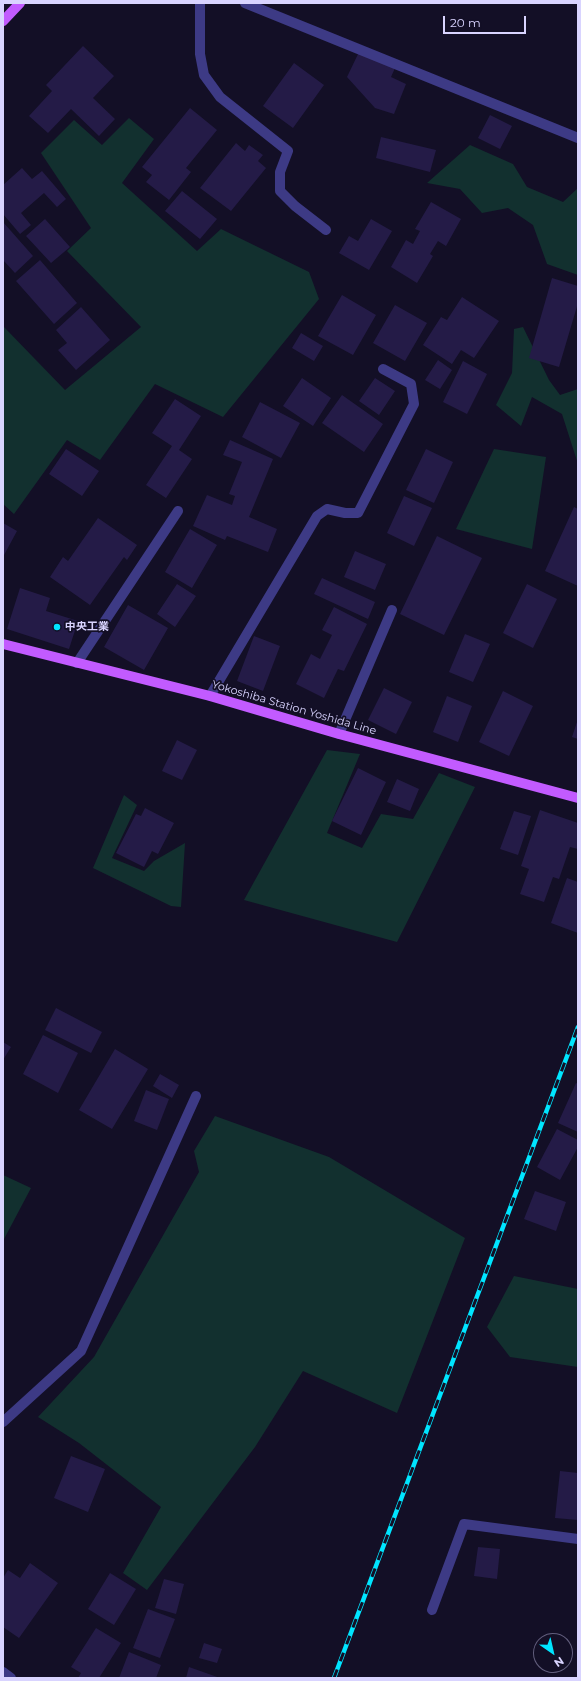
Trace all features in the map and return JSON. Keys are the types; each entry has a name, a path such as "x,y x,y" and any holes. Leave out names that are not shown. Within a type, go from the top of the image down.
{"main road":[{"path":"3,21 20,3"},
{"name":"Yokoshiba Station Yoshida Line","path":"3,644 210,696 339,734 578,798"}],"street":[{"path":"200,3 200,54 204,75 220,97 288,151 280,172 280,191 295,206 326,230"},
{"path":"245,3 578,138"},
{"path":"210,696 317,516 327,509 345,513 358,513 414,404 411,384 383,369"},
{"path":"77,663 178,511"},
{"path":"339,734 392,610"},
{"path":"3,1422 81,1351 196,1096"},
{"path":"432,1610 464,1524 578,1539"},
{"path":"3,1672 11,1678"}],"green space":[{"path":"129,118 154,139 122,183 197,251 221,229 309,272 319,299 223,417 155,384 100,460 67,440 14,514 3,504 3,326 65,390 141,327 67,251 91,228 41,153 74,120 102,145"},
{"path":"470,145 513,164 527,187 563,202 578,188 578,275 547,264 533,225 508,208 482,213 460,189 427,183"},
{"path":"523,327 549,380 560,395 578,389 578,464 562,414 532,397 521,426 496,405 512,373 514,329"},
{"path":"494,449 546,457 532,549 456,529"},
{"path":"327,750 360,754 327,833 362,848 381,814 413,819 439,773 475,787 397,942 244,900"},
{"path":"124,795 137,805 112,858 144,871 154,861 185,843 181,907 171,906 93,868"},
{"path":"215,1116 329,1157 465,1238 397,1413 303,1371 255,1447 147,1590 123,1573 161,1507 79,1443 38,1417 94,1357 199,1172 194,1151"},
{"path":"3,1175 31,1188 3,1241"},
{"path":"514,1276 578,1289 578,1367 510,1357 487,1327"}],"building":[{"path":"83,46 114,76 93,98 115,119 99,136 71,109 48,133 29,116 52,91 46,85"},
{"path":"359,52 395,68 391,77 406,84 394,114 375,108 347,77"},
{"path":"294,63 324,85 293,128 263,106"},
{"path":"190,108 217,130 186,168 191,172 169,200 146,182 152,175 142,167"},
{"path":"490,115 512,126 500,149 478,138"},
{"path":"381,137 436,150 430,172 376,158"},
{"path":"236,143 245,151 249,145 263,155 258,161 266,168 231,211 200,188"},
{"path":"22,168 32,179 42,171 66,199 57,207 44,193 21,213 31,225 20,234 3,214 3,185"},
{"path":"182,191 217,219 200,239 165,211"},
{"path":"431,202 461,219 446,246 438,241 430,254 433,256 417,283 391,267 406,240 413,244 420,231 415,229"},
{"path":"45,219 70,247 51,263 26,236"},
{"path":"371,219 392,231 369,270 339,253 349,236 358,241"},
{"path":"3,222 33,256 15,273 3,260"},
{"path":"40,260 77,303 54,324 16,281"},
{"path":"552,278 578,286 578,303 559,367 529,358"},
{"path":"342,295 376,315 353,355 318,336"},
{"path":"462,297 499,321 474,358 461,350 452,364 423,345 441,317 447,320"},
{"path":"395,305 427,323 405,361 373,343"},
{"path":"81,307 110,340 76,370 58,350 67,343 56,330"},
{"path":"301,333 323,346 314,361 292,348"},
{"path":"438,360 452,370 440,389 425,380"},
{"path":"463,361 487,374 467,414 443,402"},
{"path":"302,378 331,398 313,426 283,406"},
{"path":"375,378 395,391 379,415 359,401"},
{"path":"342,395 383,424 364,452 322,423"},
{"path":"175,399 201,416 179,450 192,459 166,498 146,485 172,446 152,433"},
{"path":"260,402 300,423 281,458 242,437"},
{"path":"230,440 273,459 249,517 277,529 268,552 227,536 225,540 193,526 207,495 232,505 235,496 229,494 242,462 223,455"},
{"path":"66,449 99,471 82,496 49,474"},
{"path":"426,449 453,462 434,503 406,490"},
{"path":"404,496 432,508 414,546 387,533"},
{"path":"574,507 578,509 578,586 545,571"},
{"path":"98,518 137,545 127,560 124,557 90,605 50,577 63,557 68,561"},
{"path":"3,523 17,531 3,557"},
{"path":"190,529 217,545 192,588 165,572"},
{"path":"437,536 482,558 444,635 400,614"},
{"path":"355,551 386,564 375,590 344,577"},
{"path":"322,578 375,602 368,619 314,594"},
{"path":"177,584 196,596 175,627 157,614"},
{"path":"527,584 557,599 533,648 503,633"},
{"path":"20,588 50,598 46,611 78,621 69,649 7,629"},
{"path":"128,605 168,628 144,670 104,647"},
{"path":"334,607 367,624 344,671 338,669 324,698 296,684 311,654 320,659 332,635 322,630"},
{"path":"465,634 490,644 473,682 449,672"},
{"path":"254,636 280,646 263,691 237,681"},
{"path":"384,688 412,702 396,734 368,720"},
{"path":"503,691 533,706 509,756 479,742"},
{"path":"447,696 472,706 458,742 433,732"},
{"path":"578,719 578,739 572,737"},
{"path":"177,740 197,750 182,780 162,771"},
{"path":"358,768 386,782 361,835 332,821"},
{"path":"397,779 419,789 410,811 387,802"},
{"path":"145,808 174,823 158,854 152,851 144,867 116,853 136,814 141,816"},
{"path":"540,810 578,823 578,849 570,847 559,879 553,877 544,902 520,894 529,869 521,866"},
{"path":"514,811 531,816 518,855 500,849"},
{"path":"567,878 578,882 578,933 551,923"},
{"path":"56,1008 102,1032 91,1053 45,1030"},
{"path":"43,1035 78,1053 58,1093 23,1074"},
{"path":"3,1042 11,1047 3,1060"},
{"path":"115,1049 148,1069 112,1129 79,1110"},
{"path":"160,1074 179,1085 172,1098 153,1086"},
{"path":"576,1083 578,1084 578,1132 558,1123"},
{"path":"146,1090 169,1099 157,1130 134,1121"},
{"path":"557,1129 578,1140 578,1147 560,1180 537,1167"},
{"path":"535,1191 566,1202 556,1231 524,1219"},
{"path":"71,1456 105,1469 88,1512 54,1498"},
{"path":"560,1471 578,1473 578,1520 555,1518"},
{"path":"478,1547 500,1549 497,1579 474,1576"},
{"path":"30,1563 58,1583 19,1638 3,1627 3,1578 8,1570 20,1578"},
{"path":"110,1573 136,1589 114,1625 88,1609"},
{"path":"164,1579 184,1584 176,1614 155,1608"},
{"path":"148,1609 175,1619 160,1658 133,1648"},
{"path":"96,1628 121,1643 99,1678 78,1678 81,1673 71,1667"},
{"path":"204,1643 222,1649 217,1663 199,1658"},
{"path":"129,1652 161,1665 156,1678 119,1678"},
{"path":"189,1667 220,1678 186,1678"}],"railway":[{"path":"334,1678 578,1027"}],"place":[{"name":"中央工業","path":"57,627"}]}
